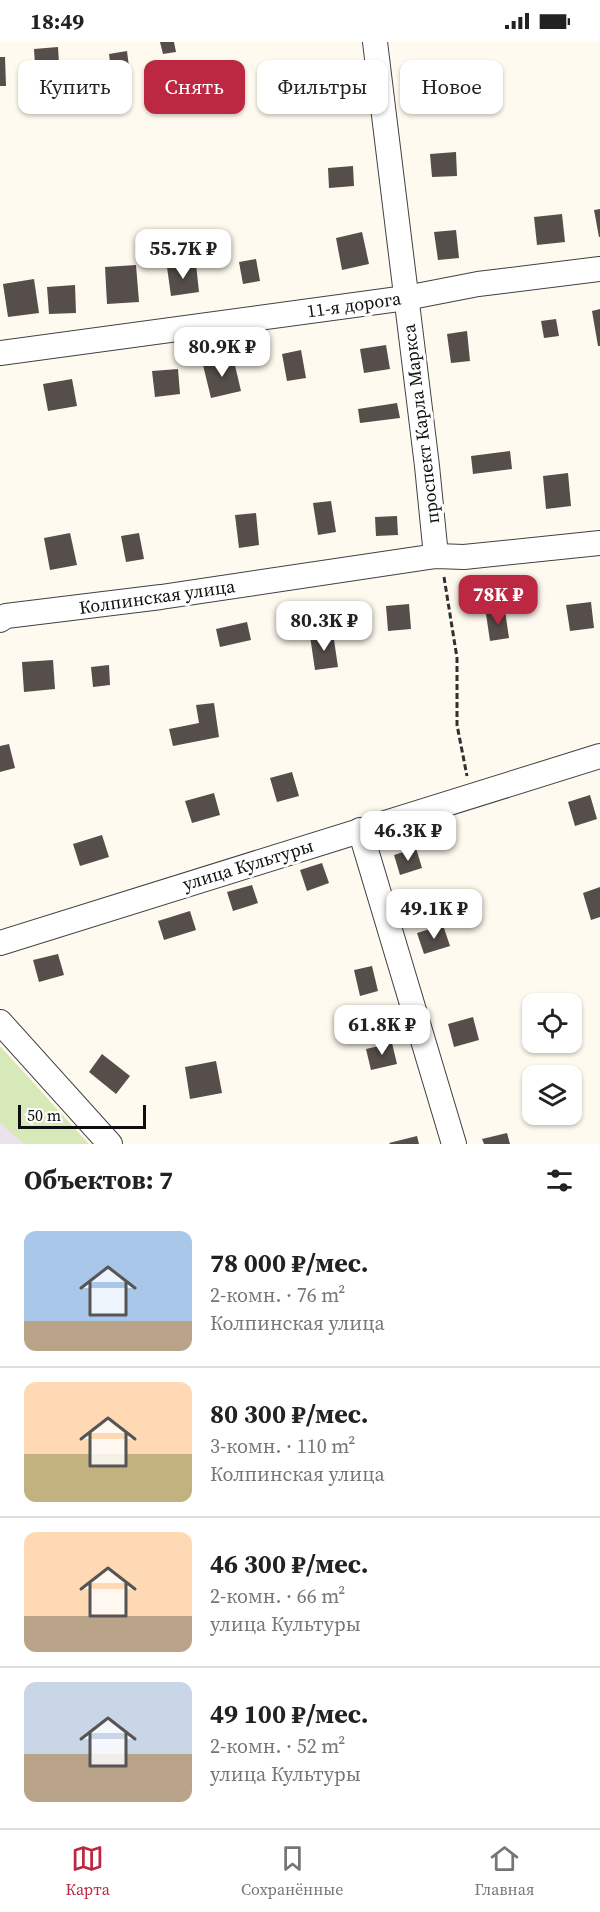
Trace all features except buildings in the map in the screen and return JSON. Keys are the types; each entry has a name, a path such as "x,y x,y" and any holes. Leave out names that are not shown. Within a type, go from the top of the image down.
{"street":[{"name":"проспект Карла Маркса","path":"375,42 436,556"},
{"name":"11-я дорога","path":"0,353 406,298 478,284 600,269"},
{"name":"Колпинская улица","path":"0,620 6,616 161,597 436,556 464,557 600,543"},
{"name":"улица Культуры","path":"0,943 600,756"},
{"path":"360,830 454,1144"},
{"path":"0,1022 110,1144"}],"path":[{"path":"436,556 444,579 457,658 457,724 472,796"}],"shaded area":[{"path":"0,1100 59,1144 0,1144"}],"green space":[{"path":"0,1046 89,1144 24,1144 0,1123"}]}
